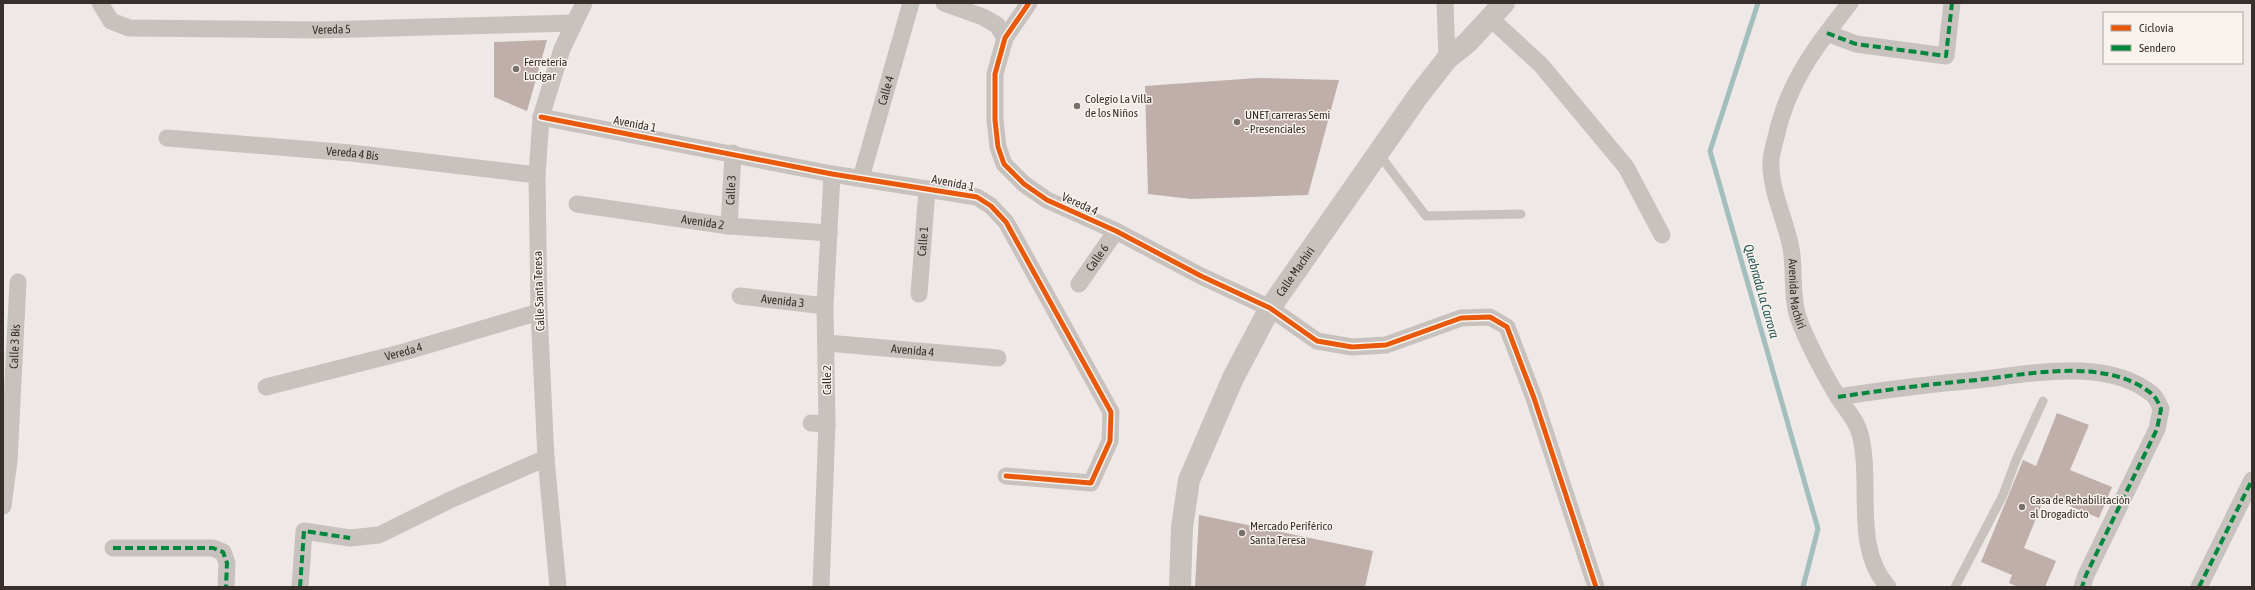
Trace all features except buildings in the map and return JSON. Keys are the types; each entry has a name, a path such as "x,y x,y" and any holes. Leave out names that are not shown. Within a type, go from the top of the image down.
{"street":[{"name":"Vereda 5","path":"100,3 111,21 129,28 318,30 574,23"},
{"name":"Calle Santa Teresa","path":"558,587 546,458 539,312 537,175 541,116 562,49 584,3"},
{"name":"Calle 4","path":"861,178 911,3"},
{"path":"944,3 983,17 997,25 1005,38"},
{"name":"Vereda 4","path":"1029,3 1005,38 994,74 995,120 998,147 1004,164 1024,184 1047,200 1116,231 1201,276 1270,308 1317,341 1352,347 1386,345 1461,318 1490,317 1507,327 1534,398 1596,587"},
{"path":"1445,3 1448,60"},
{"name":"Avenida Machirí","path":"1850,3 1812,53 1790,91 1779,125 1771,162 1781,214 1789,237 1794,265 1798,316 1838,397 1855,420 1860,434 1866,464 1866,500 1871,556 1878,575 1888,587"},
{"path":"1827,33 1856,44 1946,56 1952,3"},
{"path":"1497,11 1626,166 1662,235"},
{"name":"Calle Machiri","path":"1180,587 1182,527 1188,480 1233,378 1270,308 1418,96 1448,60 1497,11"},
{"name":"Avenida 1","path":"541,116 733,153 832,174 977,197 991,206 1006,222 1111,412 1110,441 1091,483 1006,476"},
{"name":"Vereda 4 Bis","path":"167,138 351,153 537,175"},
{"name":"Calle 3","path":"729,226 733,153"},
{"name":"Calle 2","path":"821,587 819,424 827,343 825,306 832,174"},
{"name":"Calle 1","path":"919,294 927,189"},
{"name":"Avenida 2","path":"577,204 729,226 830,233"},
{"name":"Calle 6","path":"1078,284 1116,231"},
{"name":"Calle 3 Bis","path":"3,506 18,282"},
{"name":"Avenida 3","path":"740,296 825,306"},
{"name":"Vereda 4","path":"266,387 404,352 539,312"},
{"name":"Avenida 4","path":"827,343 998,358"},
{"path":"1838,397 2022,374 2069,370 2105,374 2134,383 2153,394 2161,409 2157,429 2086,575 2082,587"},
{"path":"300,587 304,531 350,538 379,535 450,500 546,458"},
{"path":"2199,587 2252,480"},
{"path":"112,548 212,548 224,552 227,563 226,587"}],"lane":[{"path":"1378,152 1426,216 1521,214"},
{"path":"1955,587 2003,495 2016,460 2043,401"}],"waterway":[{"name":"Quebrada La Carrora","path":"1758,3 1710,151 1818,529 1803,587"}],"marked path":[{"path":"1827,33 1856,44 1946,56 1952,3"},
{"path":"1838,397 2020,374 2067,371 2113,375 2134,383 2152,394 2161,409 2157,429 2086,575 2082,587"},
{"path":"2199,587 2252,480"},
{"path":"300,587 304,531 350,538"},
{"path":"113,548 213,548 223,552 227,563 226,587"}],"cycle path":[{"path":"1029,3 1005,38 995,74 995,120 998,147 1004,164 1024,184 1047,200 1116,231 1201,276 1270,308 1317,341 1352,347 1386,345 1461,318 1490,317 1507,327 1534,398 1596,587"},
{"path":"541,117 832,174 977,197 991,206 1006,222 1111,412 1110,441 1091,483 1006,476"}],"place":[{"name":"Ferreteria Lucigar","path":"516,69"},
{"name":"Colegio La Villa de los Niños","path":"1077,106"},
{"name":"UNET carreras Semi - Presenciales","path":"1237,122"},
{"name":"Casa de Rehabilitación al Drogadicto","path":"2022,507"},
{"name":"Mercado Periférico Santa Teresa","path":"1242,533"}]}
